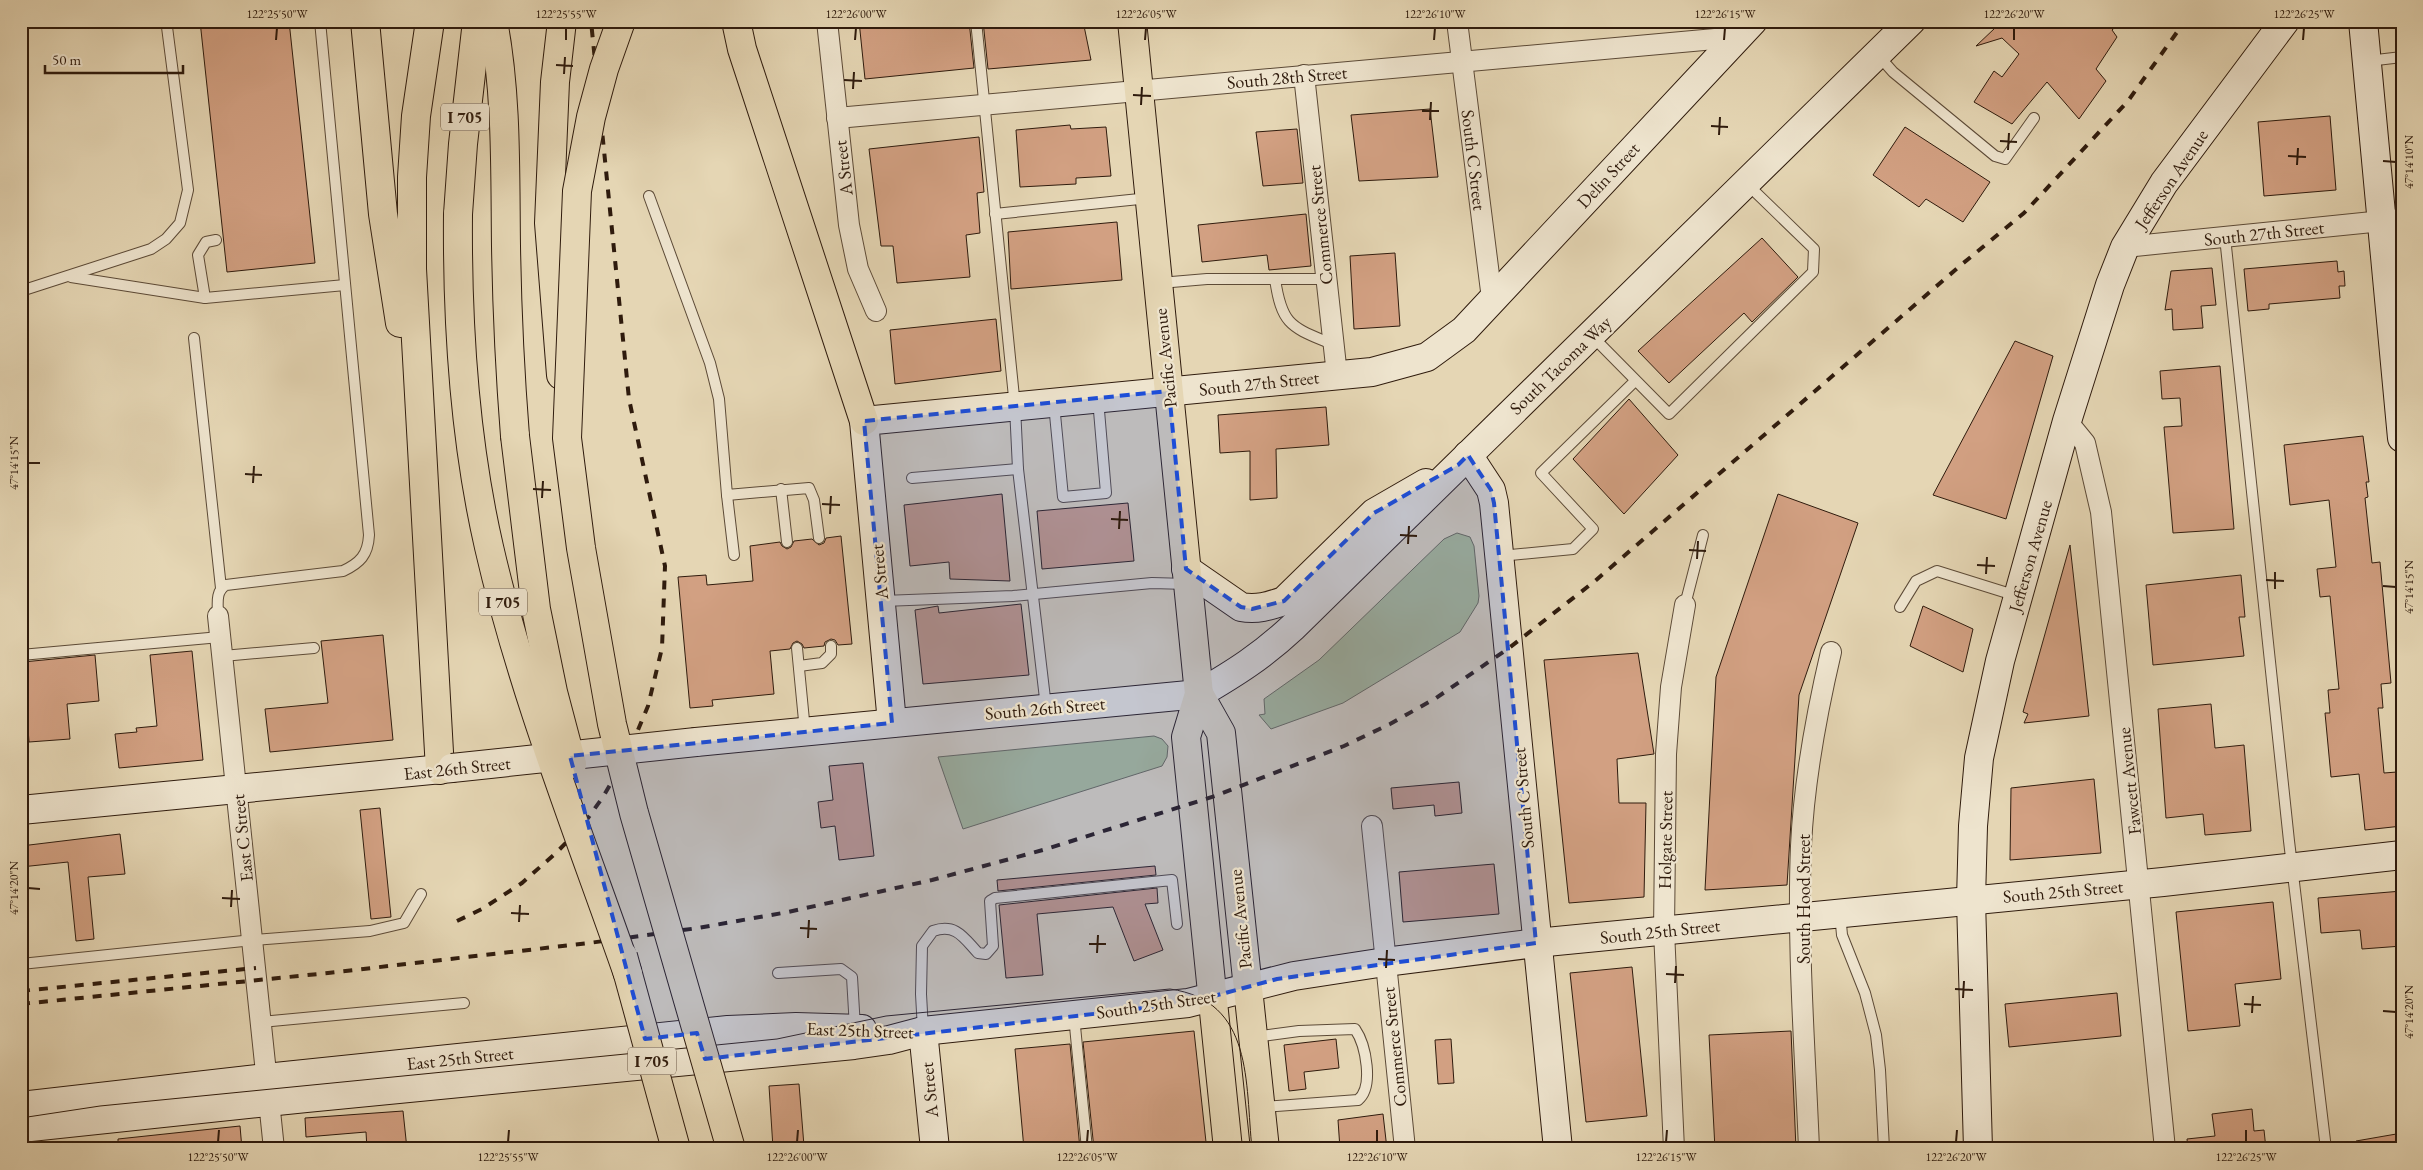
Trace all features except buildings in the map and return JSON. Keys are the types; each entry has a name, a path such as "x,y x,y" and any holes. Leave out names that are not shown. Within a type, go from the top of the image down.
{"main road":[{"path":"364,21 382,214 423,467"},
{"path":"430,21 416,116 412,177 412,268 423,467 446,769"},
{"name":"I 705","path":"477,21 463,144 458,214 457,278 469,430 479,496 497,581 529,688 628,974 676,1149"},
{"path":"493,21 504,105 509,364 522,508 533,590 553,692 628,974"},
{"path":"562,21 555,82 549,223 567,438"},
{"path":"567,438 577,190 591,117 604,70 621,21"},
{"path":"736,21 745,58 864,421"},
{"name":"Pacific Avenue","path":"1132,21 1198,694 1186,737 1228,1149"},
{"name":"I 705","path":"567,438 582,557 612,724 634,813 730,1149"},
{"name":"Pacific Avenue","path":"1198,694 1221,733 1265,1149"}],"street":[{"name":"A Street","path":"827,21 850,225 858,269 876,311"},
{"name":"South C Street","path":"1457,21 1492,299"},
{"name":"South Tacoma Way","path":"1198,694 1266,653 1911,21"},
{"name":"Jefferson Avenue","path":"1978,1149 1970,900 1973,826 1979,758 1990,702 2018,596 2067,421 2110,285 2125,247 2164,183 2285,21"},
{"path":"2363,21 2366,62 2391,220 2402,438"},
{"name":"South 28th Street","path":"837,118 1461,61 1745,29"},
{"name":"Delin Street","path":"1464,330 1745,29"},
{"name":"Commerce Street","path":"1304,75 1337,375"},
{"name":"South 27th Street","path":"2125,247 2391,220"},
{"name":"South 27th Street","path":"864,421 1372,372 1427,357 1464,330"},
{"name":"A Street","path":"864,421 892,723"},
{"name":"Fawcett Avenue","path":"2067,421 2085,443 2101,512 2165,1149"},
{"name":"South C Street","path":"1463,460 1491,490 1558,1149"},
{"path":"1187,577 1241,606 1252,609 1265,608 1284,601 1374,513 1463,460"},
{"name":"Holgate Street","path":"1674,1149 1664,931 1666,754 1671,687 1685,605"},
{"name":"East C Street","path":"218,616 274,1149"},
{"name":"South Hood Street","path":"1809,1149 1800,916 1801,844 1815,720 1831,652"},
{"name":"South 26th Street","path":"892,723 1198,694"},
{"name":"East 26th Street","path":"21,810 892,723"},
{"name":"Commerce Street","path":"1372,826 1404,1149"},
{"name":"South 25th Street","path":"923,1031 1188,1003 1294,976 1385,962 1536,943 2139,884 2402,856"},
{"name":"East 25th Street","path":"21,1128 268,1090 728,1030 796,1027 923,1031"},
{"name":"A Street","path":"923,1031 935,1149"},
{"name":"East 25th Street","path":"21,1106 268,1090 854,1044 889,1040 923,1031"}],"lane":[{"path":"21,291 151,249 166,239 180,223 188,190 167,27 164,21"},
{"path":"221,588 226,585 343,571 354,566 363,558 368,548 370,535 320,21"},
{"path":"976,21 1015,407 1018,469 1031,594 1046,708"},
{"path":"1878,54 1900,78 1995,156 2005,159 2034,118"},
{"path":"2366,62 2402,57"},
{"path":"1592,335 1669,414 1813,272 1814,249 1746,183"},
{"path":"649,196 710,363 719,398 734,555"},
{"path":"995,214 1150,198"},
{"path":"2225,237 2292,867 2326,1149"},
{"path":"205,298 198,255 206,242 216,240"},
{"path":"68,276 205,298 345,285"},
{"path":"1158,283 1207,279 1326,279"},
{"path":"1275,279 1279,304 1285,318 1298,330 1334,345"},
{"path":"194,338 221,588 217,597 218,616"},
{"path":"1499,556 1573,549 1593,529 1541,473 1635,381"},
{"path":"1054,403 1062,497 1106,493 1098,398"},
{"path":"912,478 1018,469"},
{"path":"727,495 809,488 814,500 819,538"},
{"path":"781,489 787,542"},
{"name":"Holgate Street","path":"1685,605 1703,535"},
{"path":"1900,607 1916,581 1937,571 2018,596"},
{"path":"882,602 1031,594 1187,577"},
{"path":"799,666 822,663 830,654 830,646"},
{"path":"21,655 222,647 314,648"},
{"path":"798,648 805,732"},
{"path":"923,1031 920,994 922,946 933,931 952,928 960,933 978,953 986,954 993,946 990,901 995,898 1172,880 1177,924"},
{"path":"21,964 253,940 370,931 404,923 421,894"},
{"path":"1840,912 1842,935 1865,993 1876,1035 1880,1070 1884,1149"},
{"path":"778,973 841,970 852,977 855,1029"},
{"path":"261,1022 464,1003"},
{"path":"1074,1015 1087,1149"},
{"path":"1252,1037 1299,1030 1355,1029 1363,1040 1368,1083 1365,1095 1358,1100 1261,1108"}],"highlighted area":[{"path":"1169,391 1186,569 1241,607 1252,609 1284,601 1374,513 1458,465 1468,455 1491,490 1494,503 1536,943 1277,979 1188,1003 705,1059 697,1033 645,1039 570,756 892,723 864,421"}],"green space":[{"path":"1457,533 1470,537 1474,546 1479,596 1478,603 1460,632 1343,703 1271,729 1259,715 1265,714 1264,699 1319,660 1444,539"},
{"path":"1154,736 1162,739 1168,746 1167,757 1162,766 963,829 938,757"}],"tram line":[{"path":"21,1118 100,1106 777,1039 886,1016 1170,989 1197,997 1217,1010 1231,1027 1240,1049 1245,1073 1252,1149"}],"railway":[{"path":"457,921 482,909 522,883 557,852 583,825 603,797 628,754 648,706 662,648 665,566 629,399 591,21"},
{"path":"21,1004 328,973 589,943 698,928 788,912 932,880 1043,850 1215,796 1344,746 1390,724 1436,698 1509,648 1595,581 1961,265 2024,213 2128,101 2185,21"},
{"path":"21,991 256,968"}]}
